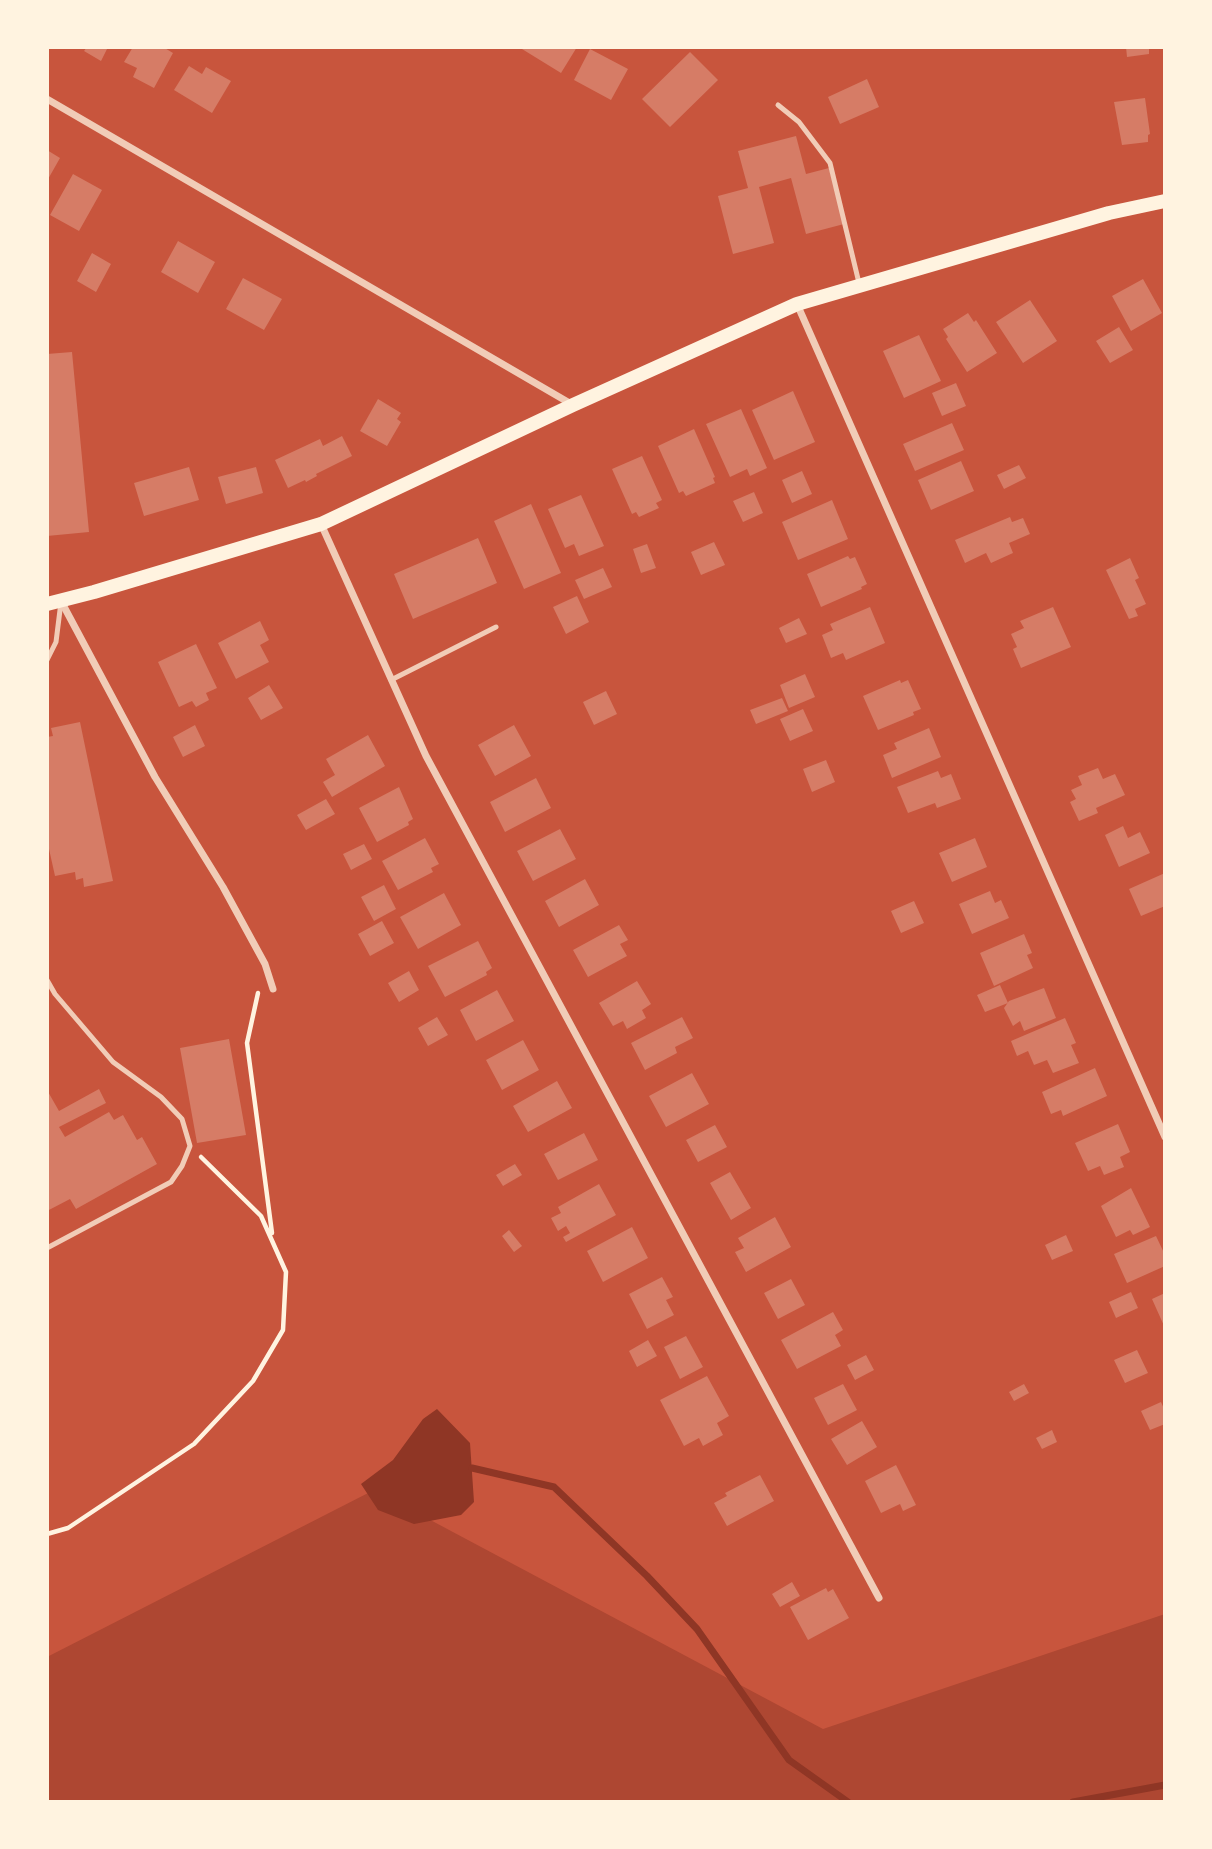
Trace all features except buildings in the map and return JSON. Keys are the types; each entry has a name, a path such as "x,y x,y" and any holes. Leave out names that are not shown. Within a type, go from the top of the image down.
{"main road":[{"path":"54,603 321,524 573,405 797,304 1109,213 1165,201"}],"street":[{"path":"47,99 573,405"},
{"path":"797,304 1165,1138"},
{"path":"321,524 426,756 879,1598"},
{"path":"54,603 155,777 223,887 265,964 273,989"}],"lane":[{"path":"778,105 799,122 830,163 860,286"},
{"path":"47,660 56,642 54,603"},
{"path":"391,680 496,627"},
{"path":"47,980 55,994 113,1062 161,1097 182,1119 190,1146 182,1166 171,1182 47,1248"}],"path":[{"path":"265,964 247,1043 273,1241"},
{"path":"47,1534 68,1528 194,1444 253,1381 283,1330 286,1272 261,1216 190,1146"}],"shaded area":[{"path":"437,1409 470,1443 474,1502 461,1515 414,1524 378,1510 361,1484 393,1460 423,1419"},
{"path":"374,1490 823,1729 1165,1614 1165,1802 47,1802 47,1657"}],"waterway":[{"path":"472,1468 554,1487 647,1576 697,1629 789,1760 848,1802"},
{"path":"1073,1802 1165,1785"}]}
